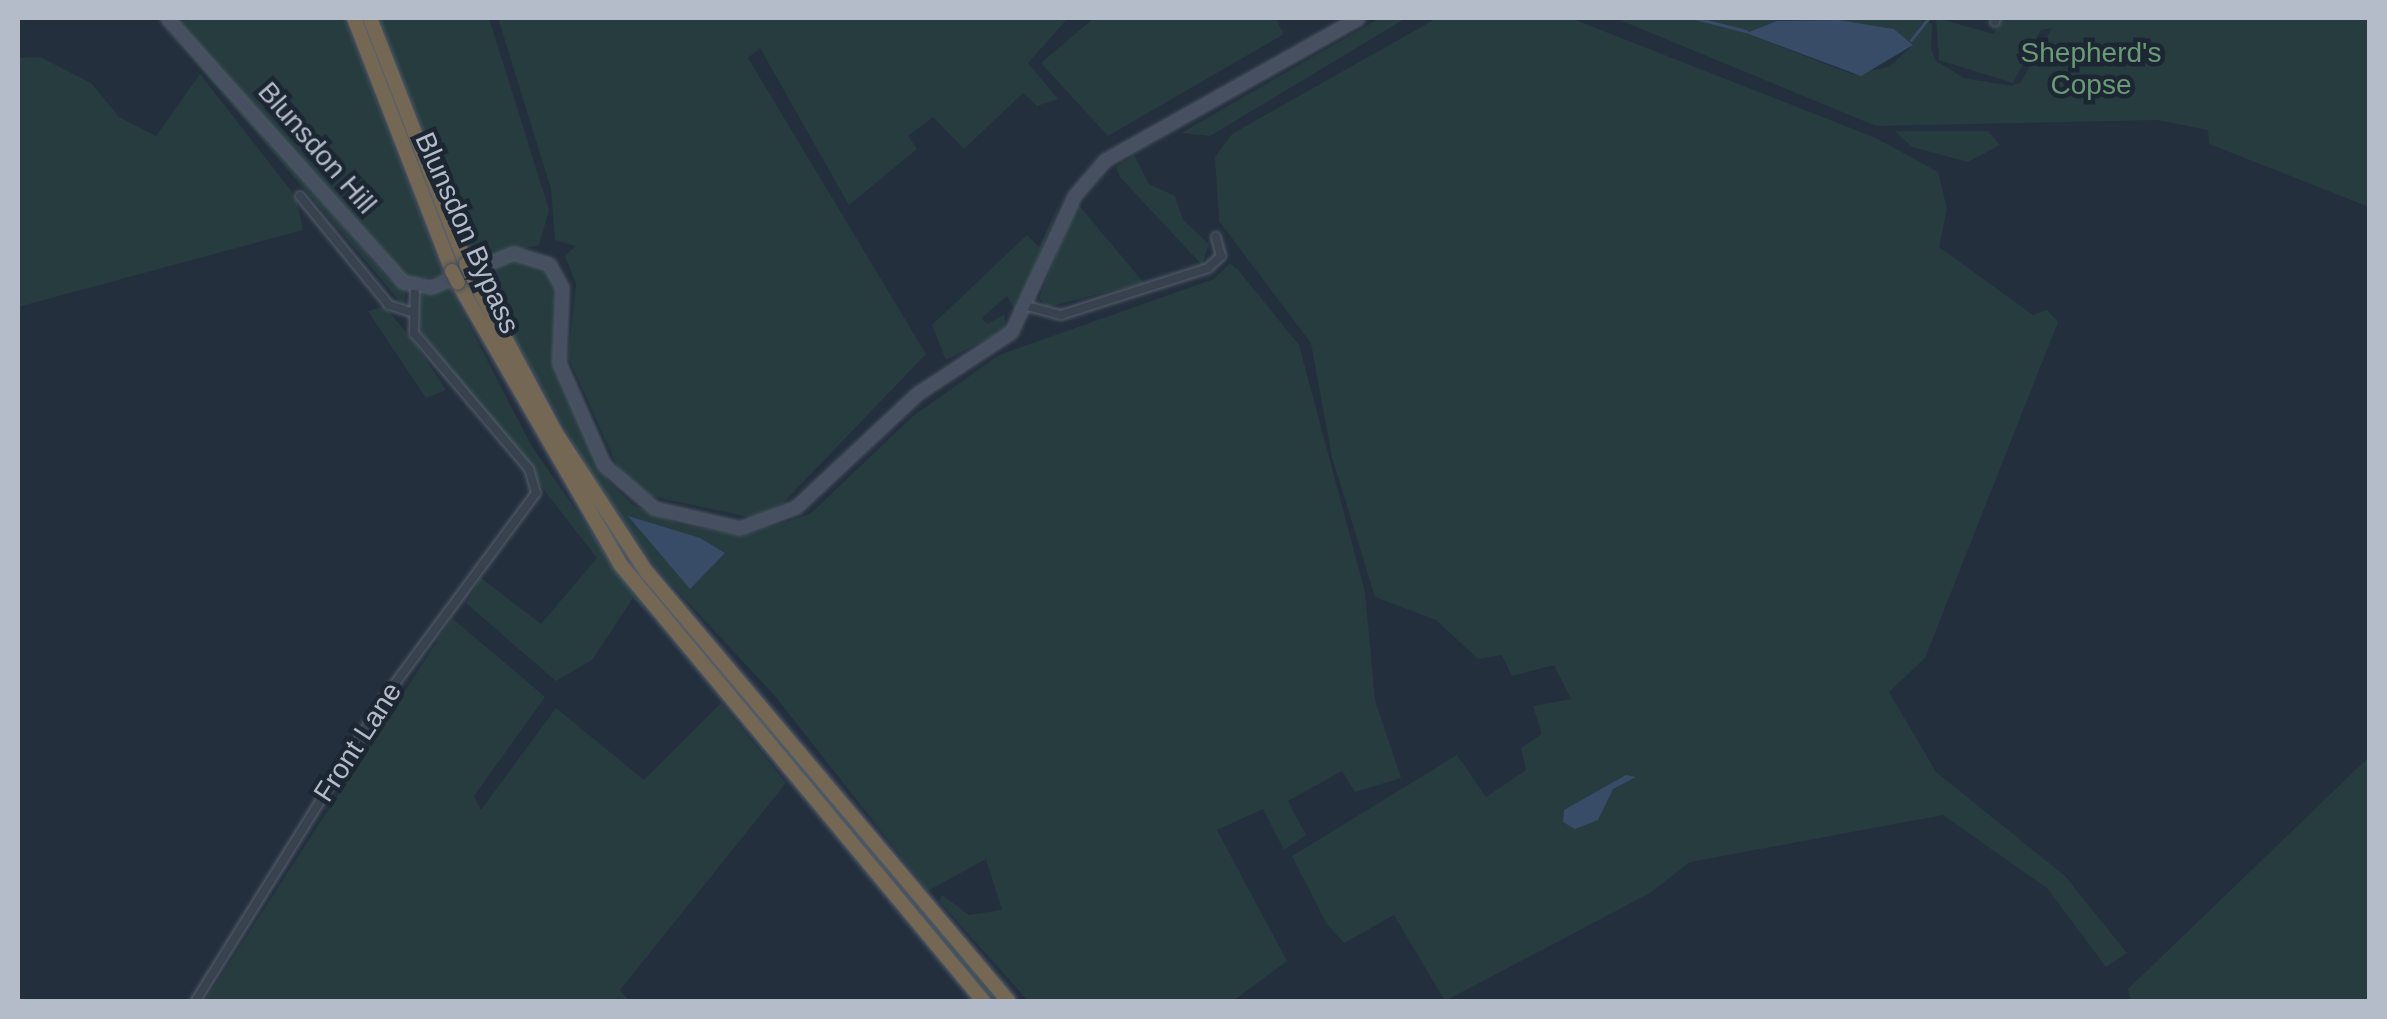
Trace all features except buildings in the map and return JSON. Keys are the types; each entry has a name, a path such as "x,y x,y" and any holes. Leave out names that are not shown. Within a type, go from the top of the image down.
{"highway":[{"name":"Blunsdon Bypass","path":"354,18 462,274 554,461 694,661 984,1002"},
{"name":"Blunsdon Bypass","path":"370,18 462,274 570,456 646,571 1009,1002"}],"street":[{"name":"Blunsdon Hill","path":"167,18 384,265 415,286"},
{"path":"410,312 415,286 513,253 540,258 562,288 558,363 604,466 639,500 723,528 758,525 796,506 918,393 1006,336 1027,306 1074,196 1098,166 1358,18"},
{"name":"Blunsdon Hill","path":"300,196 389,304 410,312 418,339 529,469 536,492"},
{"path":"1027,306 1061,315 1208,268 1221,256 1216,237"},
{"name":"Front Lane","path":"195,1002 382,700 536,492"}],"green space":[{"path":"175,18 344,18 444,276 408,280 393,268"},
{"path":"379,18 489,18 549,210 539,245 474,261"},
{"path":"498,18 1068,18 1028,63 1058,99 1037,106 1023,93 964,149 933,117 908,136 917,149 849,205 760,48 748,58 926,354 782,504 753,518 651,496 620,472 568,357 576,284 565,256 576,246 555,240 551,189"},
{"path":"1094,18 1275,18 1284,34 1108,136 1041,63"},
{"path":"1380,18 1406,18 1210,136 1181,133"},
{"path":"1437,18 1570,18 1876,138 1938,172 1947,209 1939,247 2033,315 2047,310 2058,322 1925,658 1889,692 1936,772 2065,876 2127,953 2106,967 2047,888 1943,815 1690,862 1650,893 1445,1001 1394,915 1344,943 1326,923 1292,856 1457,755 1486,797 1526,770 1521,748 1542,734 1533,706 1571,699 1554,665 1512,676 1502,655 1478,659 1436,620 1375,597 1332,457 1311,343 1219,221 1215,157 1232,134"},
{"name":"Shepherd's Copse","path":"1615,18 1923,18 1932,24 1931,49 1936,61 1964,78 2011,86 2020,83 2052,28 2041,30 2013,83 1939,60 1936,18 1994,34 2001,18 2369,18 2369,207 2209,144 2208,130 2157,120 1876,126","holes":["1839,20 1894,29 1913,45 1889,67 1852,74 1746,33 1777,21"]},
{"path":"187,52 251,118 387,277 406,290 404,306"},
{"path":"40,57 91,83 119,117 156,136 200,74 296,197 303,230 18,307 18,58"},
{"path":"1895,131 1988,131 2000,145 1968,162 1912,147"},
{"path":"1134,155 1149,184 1175,196 1183,220 1209,244 1202,265 1120,177 1116,167"},
{"path":"1063,196 1016,313 1007,296 982,318 987,324 1004,315 1007,329 946,360 932,325 1027,235 1039,247"},
{"path":"1077,203 1144,283 1047,307 1039,298"},
{"path":"514,257 545,268 556,288 553,364 608,481 633,505 679,524 743,536 810,514 913,416 999,355 1214,279 1230,263 1239,271 1299,345 1365,592 1375,700 1401,778 1355,792 1342,771 1288,801 1306,835 1284,850 1263,809 1217,830 1287,961 1233,1001 1028,1001 939,901 942,895 969,915 1002,910 986,859 928,891 775,696 657,569 591,475 478,273"},
{"path":"449,286 531,445 649,616 633,598 592,660 556,681 466,603 481,578 541,624 597,558 418,328 419,296"},
{"path":"384,306 446,390 426,398 368,311"},
{"path":"452,618 545,697 474,796 481,810 556,708 644,780 721,703 786,783 620,990 629,1001 204,1002"},
{"path":"724,679 743,697 1003,1001 990,1001"},
{"path":"2369,757 2369,1001 2131,1001 2128,989"}],"water":[{"path":"1839,20 1894,29 1913,45 1861,76 1746,33 1777,21"},
{"path":"628,516 700,538 725,553 690,589"},
{"path":"1626,775 1636,777 1613,789 1598,820 1575,829 1563,822 1564,810"}],"waterway":[{"path":"1695,18 1746,31"},
{"path":"1911,40 1928,19"}]}
